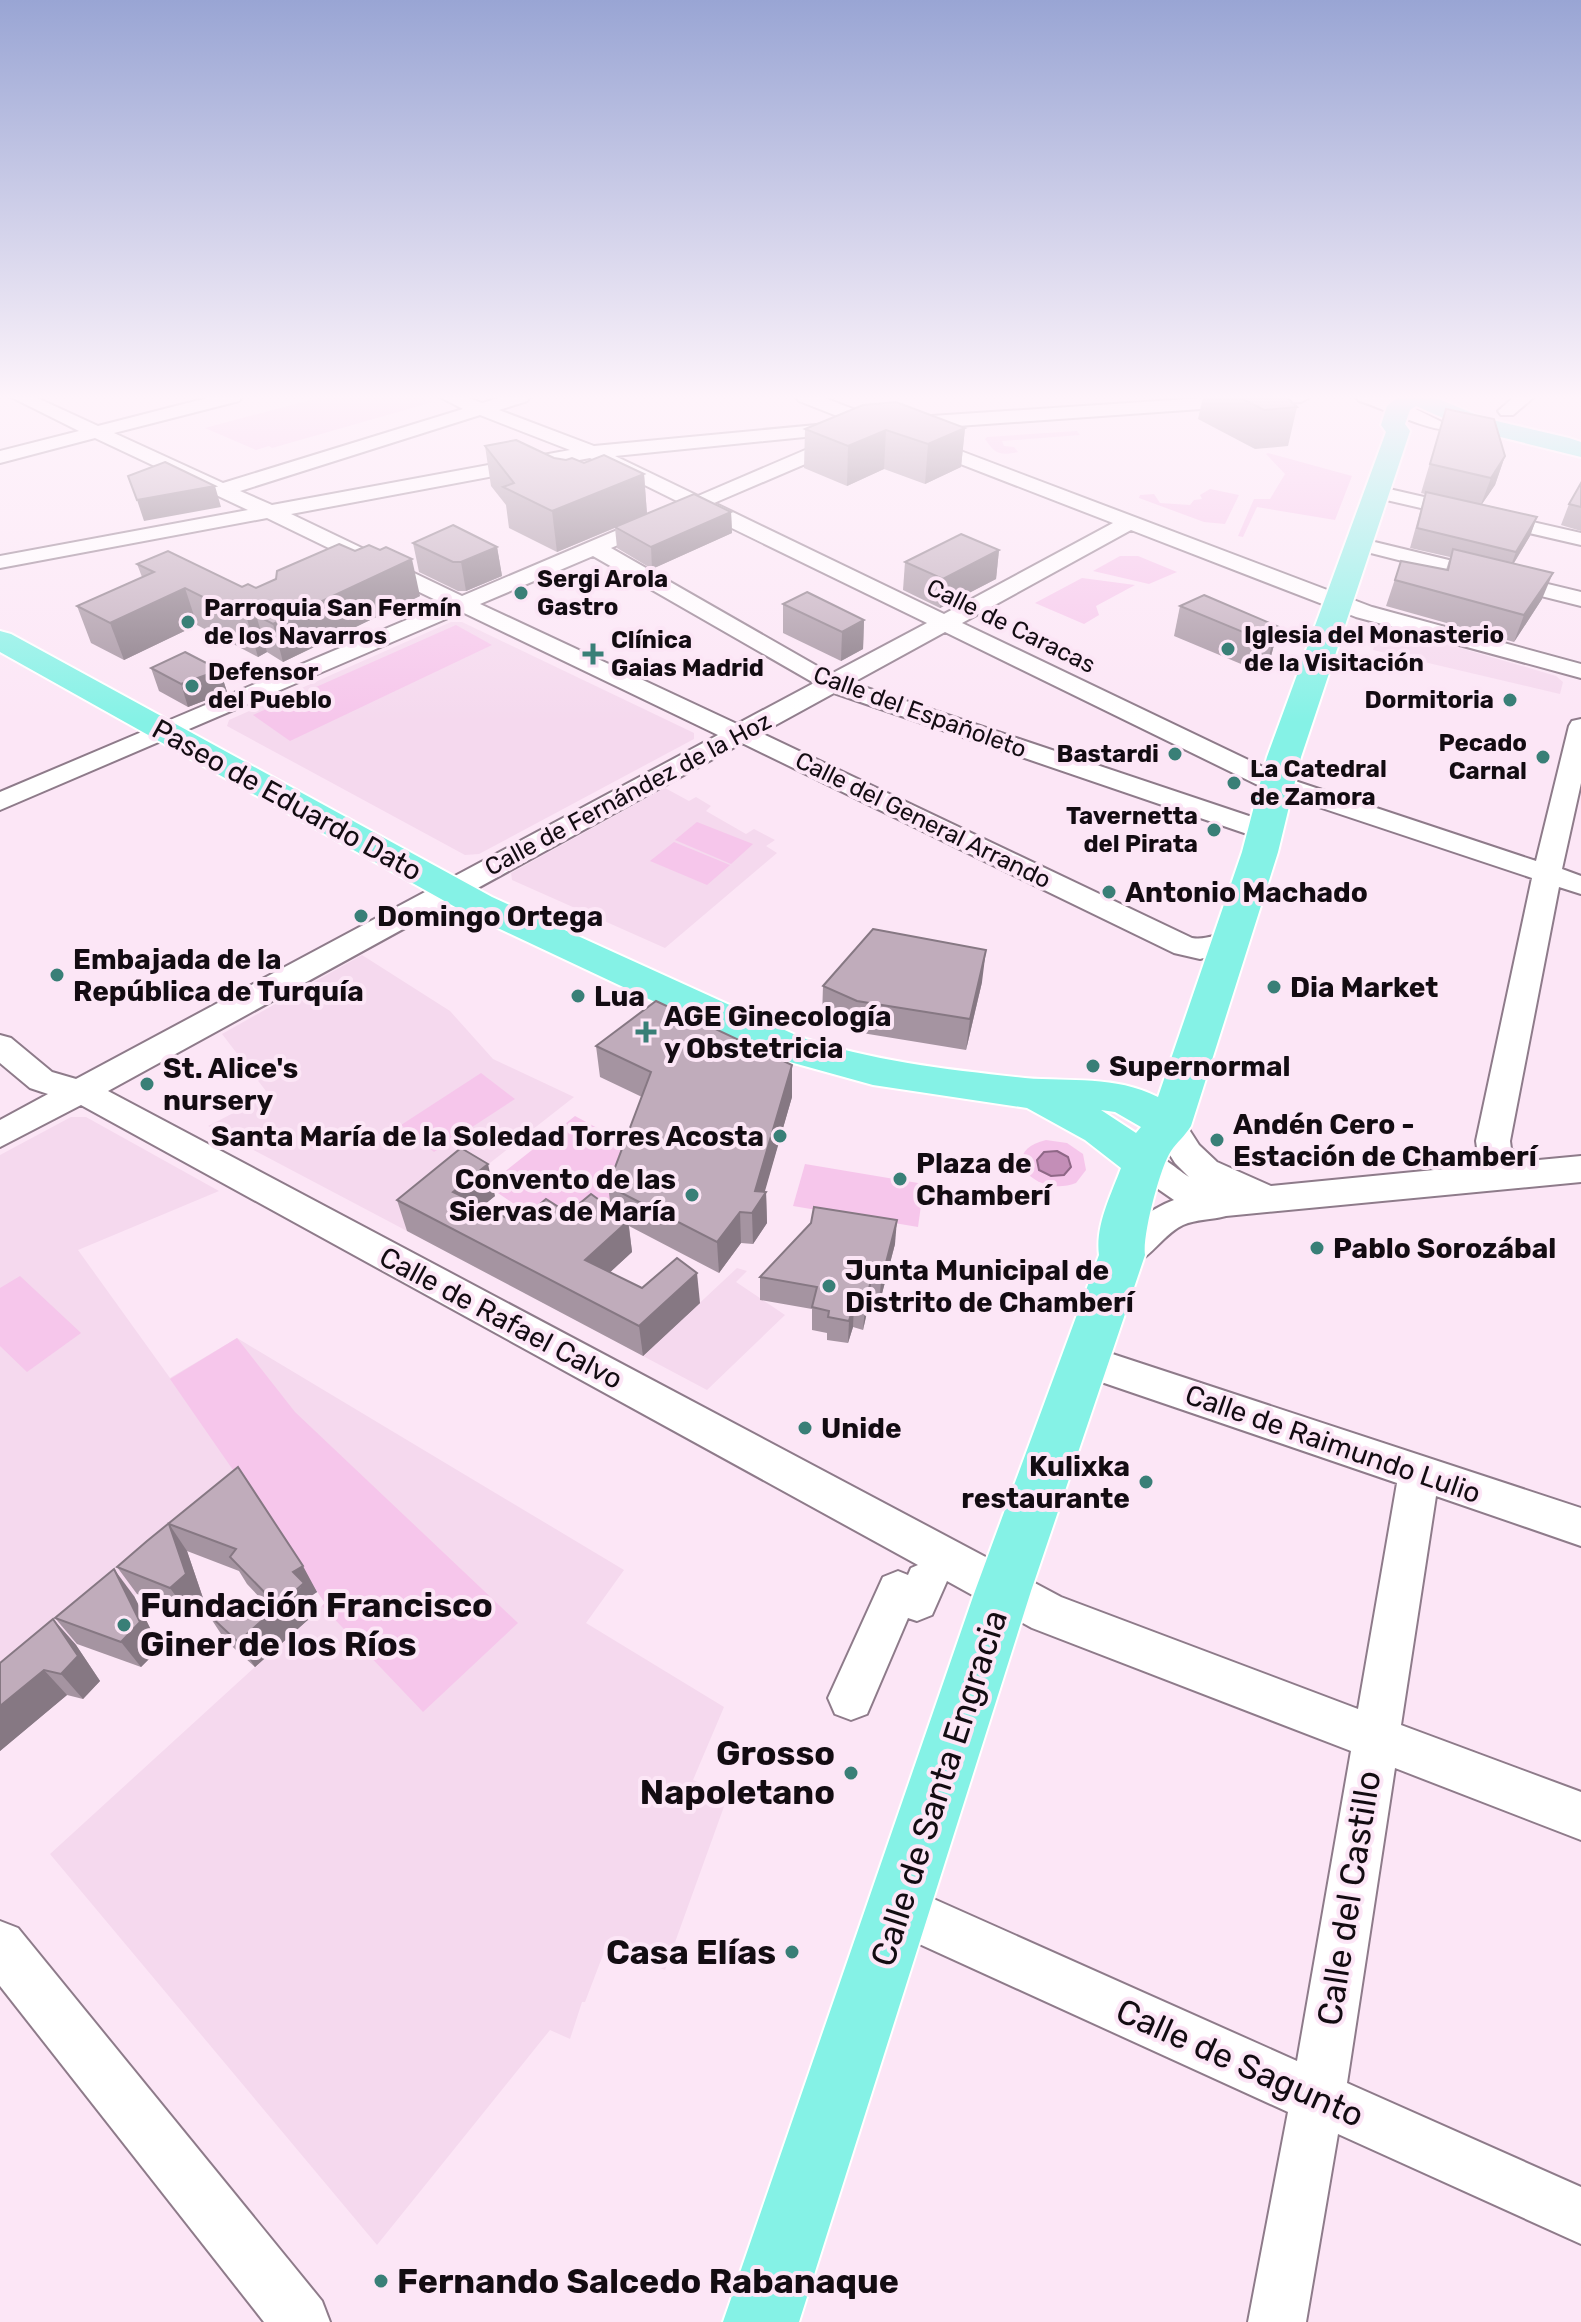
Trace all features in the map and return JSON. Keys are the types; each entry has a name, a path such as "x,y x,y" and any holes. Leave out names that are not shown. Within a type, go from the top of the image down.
{"main road":[{"name":"Calle de Santa Engracia","path":"761,2322 1003,1591 1122,1255 1120,1242 1123,1227 1230,941 1266,831 1277,784 1371,505"},
{"name":"Paseo de Eduardo Dato","path":"0,640 450,890 808,1055 844,1064 1033,1093 1092,1124 1156,1144"}],"street":[{"name":"Calle del General Arrando","path":"255,505 708,722 742,733 1184,946 1200,949 1230,941"},
{"path":"5,562 306,505"},
{"path":"0,802 693,505"},
{"name":"Calle de Caracas","path":"703,505 1277,784 1581,885"},
{"path":"1087,505 1338,603 1581,671"},
{"path":"1434,505 1581,539"},
{"name":"Calle de Fernández de la Hoz","path":"0,1135 1130,522"},
{"path":"1358,544 1581,599"},
{"name":"Calle del Españoleto","path":"595,548 830,683 1266,831"},
{"path":"1522,1175 1495,1155 1493,1141 1581,726"},
{"name":"Calle de Rafael Calvo","path":"0,1046 41,1080 89,1095 1047,1613 1581,1816"},
{"path":"1156,1144 1181,1148 1208,1175 1273,1199"},
{"path":"1156,1144 1191,1195 1203,1200 1230,1203"},
{"path":"1122,1255 1137,1248 1144,1236 1174,1213 1230,1203 1581,1169"},
{"name":"Calle de Raimundo Lulio","path":"1085,1361 1581,1527"},
{"name":"Calle del Castillo","path":"1277,2322 1318,2097 1419,1474"},
{"path":"851,1698 898,1591 917,1601 926,1582"},
{"name":"Calle de Sagunto","path":"900,1909 1581,2216"},
{"path":"0,1946 301,2322"}],"shaded area":[{"path":"1159,505 1234,505 1225,524 1204,522"},
{"path":"1251,505 1341,505 1335,520 1257,507 1243,537 1238,536"},
{"path":"1120,556 1138,556 1177,572 1149,584 1093,571"},
{"path":"1082,578 1135,585 1096,606 1099,615 1084,624 1035,603"},
{"path":"451,622 462,622 694,733 694,739 479,854 465,855 227,726 229,720"},
{"path":"456,625 492,645 290,741 253,715"},
{"path":"1389,627 1556,676 1563,682 1560,694 1373,650 1379,629"},
{"path":"665,788 689,801 696,797 711,806 706,811 746,834 754,829 775,840 766,846 777,853 665,948 512,880 511,873"},
{"path":"697,822 753,844 731,864 675,840"},
{"path":"674,842 730,865 707,885 650,861"},
{"path":"362,955 450,1011 493,1059 574,1097 407,1231 208,1126 269,1095 222,1034"},
{"path":"481,1073 515,1099 434,1152 401,1125"},
{"path":"575,1116 612,1136 617,1147 629,1155 610,1206 569,1241 492,1189 503,1173"},
{"path":"71,1117 86,1117 219,1191 78,1250 170,1378 237,1338 624,1570 586,1623 724,1707 693,1780 742,1801 726,1801 665,1970 606,1947 570,2039 550,2030 377,2245 50,1854 325,1603 253,1496 0,1709 0,1155"},
{"path":"1046,1140 1067,1143 1083,1154 1086,1170 1076,1183 1047,1185 1026,1172 1022,1163 1023,1154 1031,1146"},
{"path":"1057,1151 1068,1157 1071,1167 1064,1175 1051,1176 1039,1170 1037,1160 1044,1152"},
{"path":"805,1164 924,1184 918,1227 793,1206"},
{"path":"737,1268 747,1271 736,1282 785,1315 707,1390 643,1356"},
{"path":"20,1276 81,1333 27,1372 0,1346 0,1288"},
{"path":"237,1338 295,1412 518,1623 423,1712 322,1606 325,1603 170,1379"}],"building":[{"path":"540,505 566,505 552,511"},
{"path":"667,505 717,505 731,512 651,547 615,527"},
{"path":"1423,505 1485,505 1537,517 1516,552 1417,528"},
{"path":"453,525 497,547 461,562 453,562 413,543"},
{"path":"961,534 999,550 943,579 905,562"},
{"path":"339,544 355,551 369,545 380,550 386,547 412,559 273,624 256,615 247,619 185,588 110,623 77,606 154,572 137,564 168,551 242,587 248,584 256,588 276,579 277,571"},
{"path":"1453,549 1553,573 1524,615 1395,580 1401,561 1448,570"},
{"path":"807,592 864,620 842,632 783,604"},
{"path":"1204,595 1279,627 1272,644 1180,606"},
{"path":"185,652 220,670 181,684 151,668"},
{"path":"873,929 986,950 970,1019 857,1001 823,986"},
{"path":"656,1001 792,1065 755,1191 766,1192 752,1213 740,1212 717,1242 608,1186 651,1072 596,1046"},
{"path":"461,1148 488,1164 453,1192 517,1223 546,1199 568,1213 591,1194 628,1221 585,1260 642,1288 677,1258 697,1273 639,1326 397,1200"},
{"name":"Junta Municipal de Distrito de Chamberí","path":"814,1207 897,1220 881,1282 871,1280 865,1307 854,1304 849,1321 828,1317 829,1311 812,1307 817,1287 760,1277 811,1223"},
{"path":"238,1467 303,1566 293,1572 304,1583 238,1642 208,1614 223,1601 274,1602 230,1557 236,1549 169,1524 186,1574 170,1588 117,1567 147,1541"},
{"path":"114,1569 140,1622 121,1642 55,1618"},
{"path":"53,1619 78,1656 61,1674 44,1670 0,1706 0,1663"}],"place":[{"name":"Sergi Arola Gastro","path":"521,593"},
{"name":"Parroquia San Fermín de los Navarros","path":"188,622"},
{"name":"Iglesia del Monasterio de la Visitación","path":"1228,649"},
{"name":"Clínica Gaias Madrid","path":"593,654"},
{"name":"Defensor del Pueblo","path":"192,686"},
{"name":"Dormitoria","path":"1510,700"},
{"name":"Bastardi","path":"1175,754"},
{"name":"Pecado Carnal","path":"1543,757"},
{"name":"La Catedral de Zamora","path":"1234,783"},
{"name":"Tavernetta del Pirata","path":"1214,830"},
{"name":"Antonio Machado","path":"1109,892"},
{"name":"Domingo Ortega","path":"361,916"},
{"name":"Embajada de la República de Turquía","path":"57,975"},
{"name":"Dia Market","path":"1274,987"},
{"name":"Lua","path":"578,996"},
{"name":"AGE Ginecología y Obstetricia","path":"646,1032"},
{"name":"Supernormal","path":"1093,1066"},
{"name":"St. Alice's nursery","path":"147,1084"},
{"name":"Santa María de la Soledad Torres Acosta","path":"780,1136"},
{"name":"Andén Cero - Estación de Chamberí","path":"1217,1140"},
{"name":"Plaza de Chamberí","path":"900,1179"},
{"name":"Convento de las Siervas de María","path":"692,1195"},
{"name":"Pablo Sorozábal","path":"1317,1248"},
{"name":"Junta Municipal de Distrito de Chamberí","path":"829,1286"},
{"name":"Unide","path":"805,1428"},
{"name":"Kulixka restaurante","path":"1146,1482"},
{"name":"Fundación Francisco Giner de los Ríos","path":"124,1625"},
{"name":"Grosso Napoletano","path":"851,1773"},
{"name":"Casa Elías","path":"792,1952"},
{"name":"Fernando Salcedo Rabanaque","path":"381,2281"}]}
